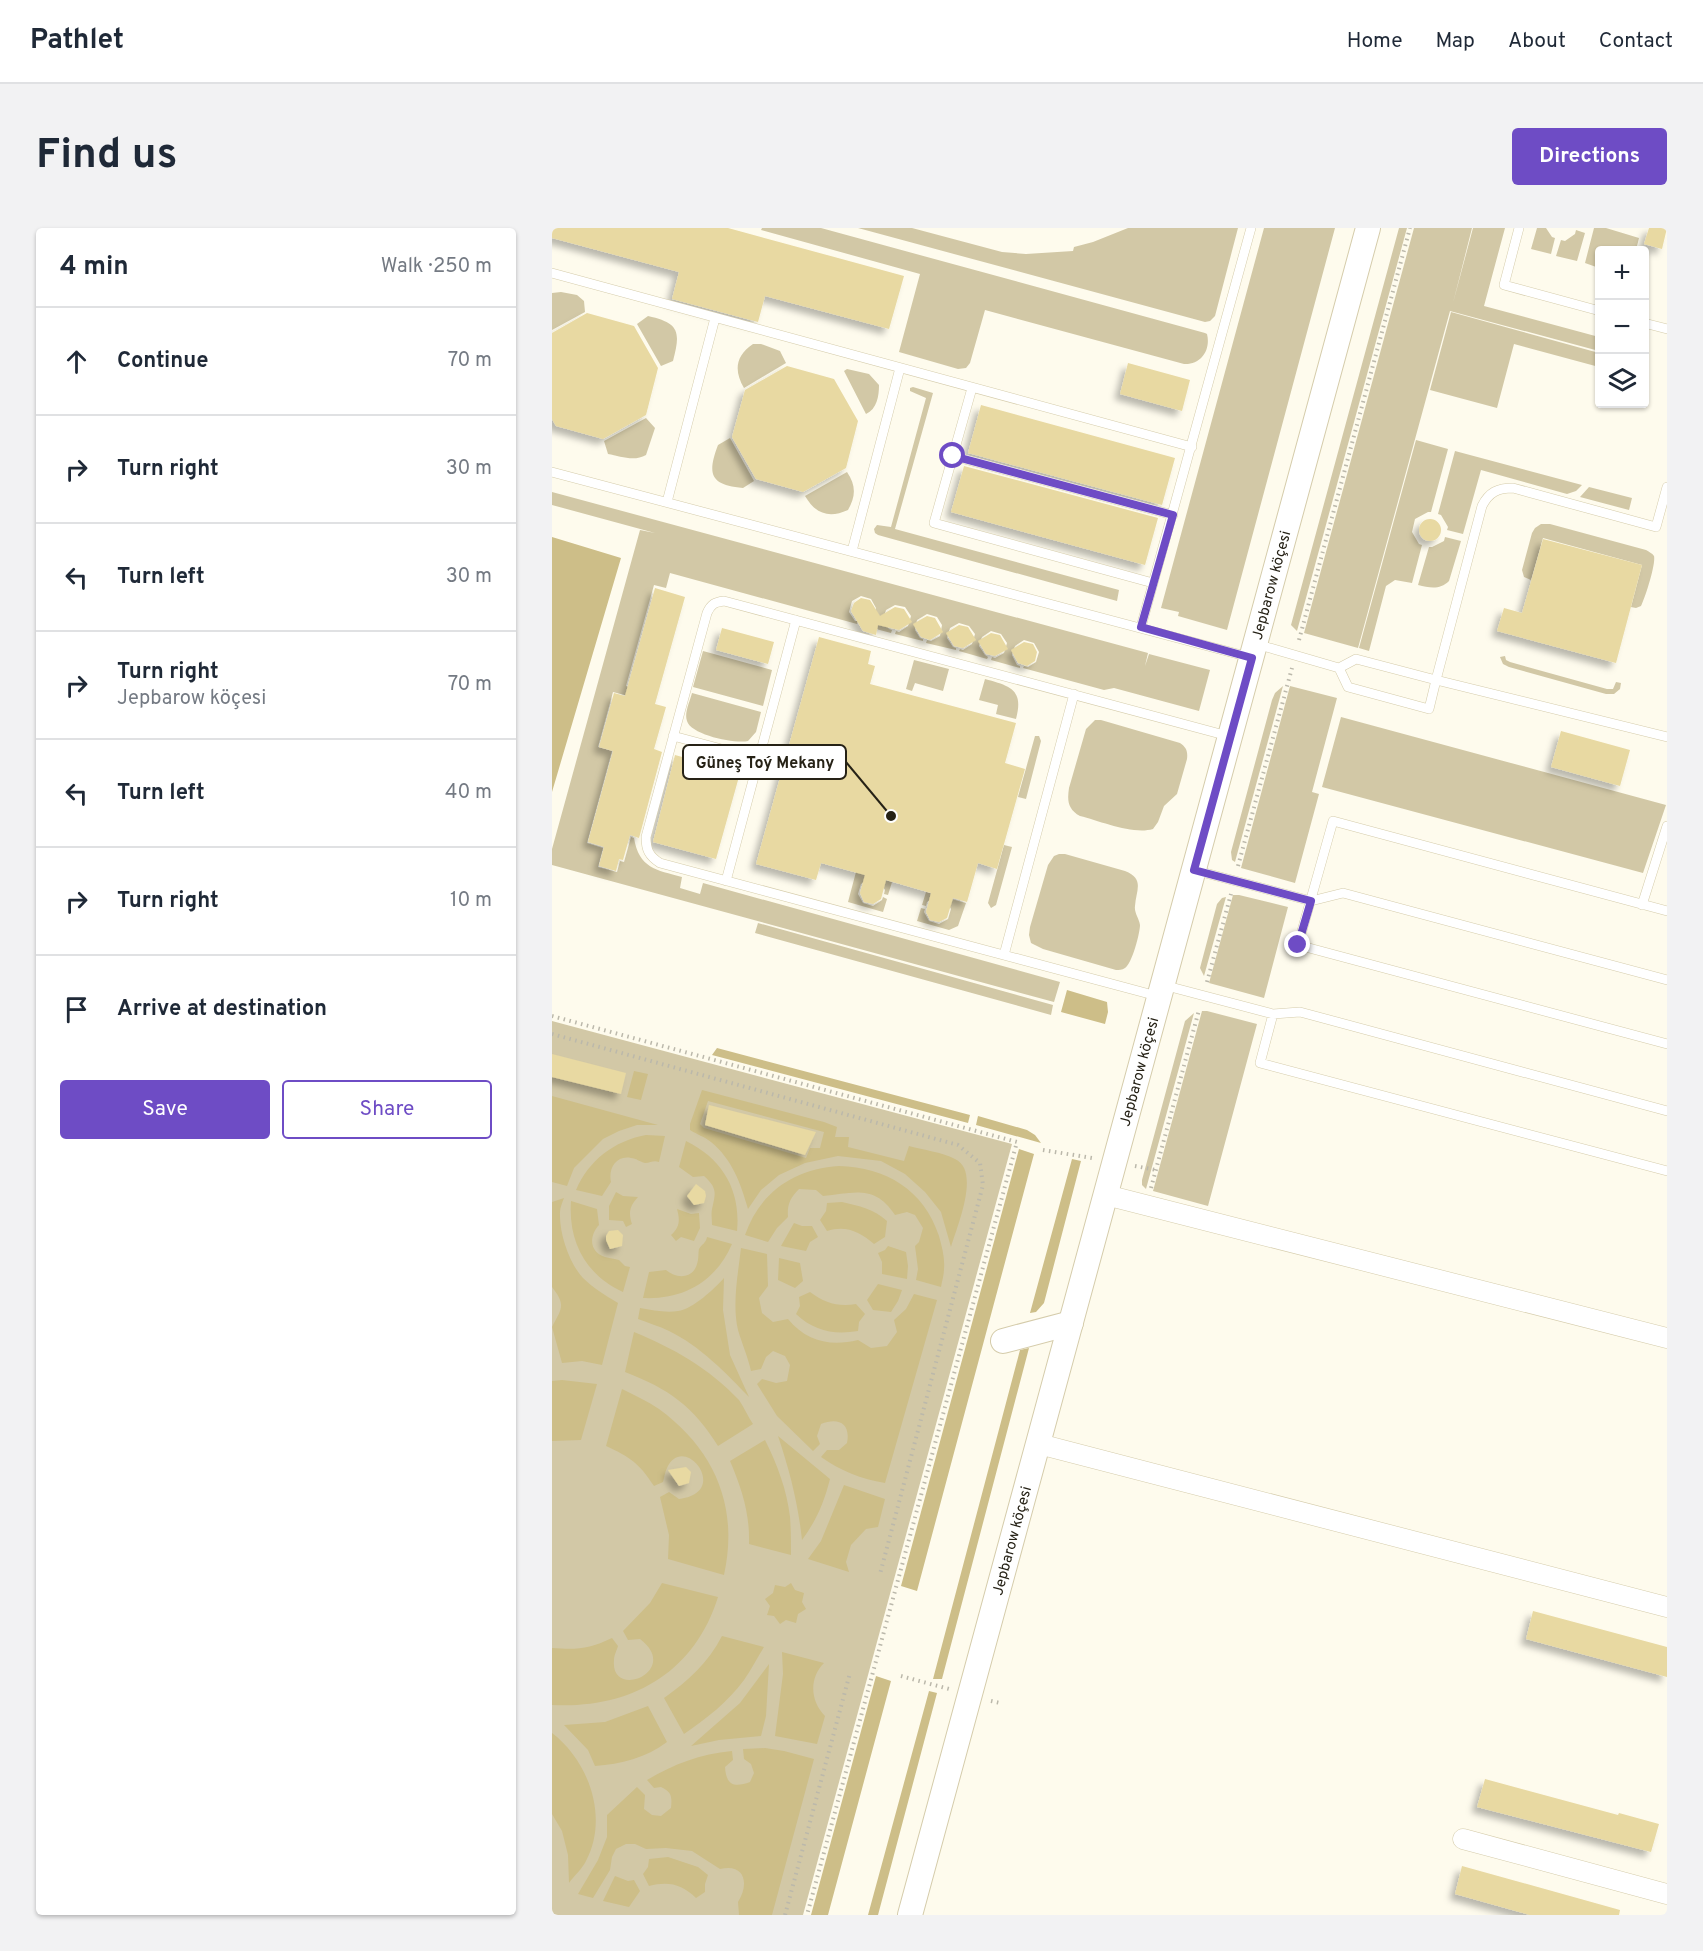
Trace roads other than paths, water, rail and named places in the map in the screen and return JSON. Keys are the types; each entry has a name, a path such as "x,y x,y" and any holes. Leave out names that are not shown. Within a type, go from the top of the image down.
{"street":[{"name":"Jepbarow köçesi","path":"910,1915 1368,228"},
{"path":"1106,1195 1667,1338"},
{"path":"1003,1341 1071,1323"},
{"path":"1039,1444 1667,1607"},
{"path":"1464,1839 1667,1894"}],"lane":[{"path":"1141,627 1251,228"},
{"path":"1519,228 1504,285 1595,310"},
{"path":"552,273 1192,447"},
{"path":"667,502 715,318"},
{"path":"1649,324 1667,329"},
{"path":"852,551 900,368"},
{"path":"972,388 934,523 1153,582"},
{"path":"953,456 1173,515"},
{"path":"552,472 1141,627 1254,651 1295,656 1339,668 1356,659 1667,737"},
{"path":"1656,527 1667,487"},
{"path":"1339,668 1348,687 1429,709 1482,506 1493,492 1503,488 1513,488 1667,530"},
{"path":"1231,736 724,601 716,601 707,613 646,837 646,849 651,857 660,863 1004,955 1161,991 1203,995 1273,1014 1300,1012 1667,1111"},
{"path":"726,881 796,620"},
{"path":"1004,955 1074,694"},
{"path":"674,736 759,759"},
{"path":"1667,911 1333,821 1298,945 1667,1044"},
{"path":"1642,905 1667,826"},
{"path":"1194,870 1311,901 1343,893 1667,980"},
{"path":"1273,1014 1260,1064 1667,1171"}],"place":[{"name":"Güneş Toý Mekany","path":"891,816"}]}
